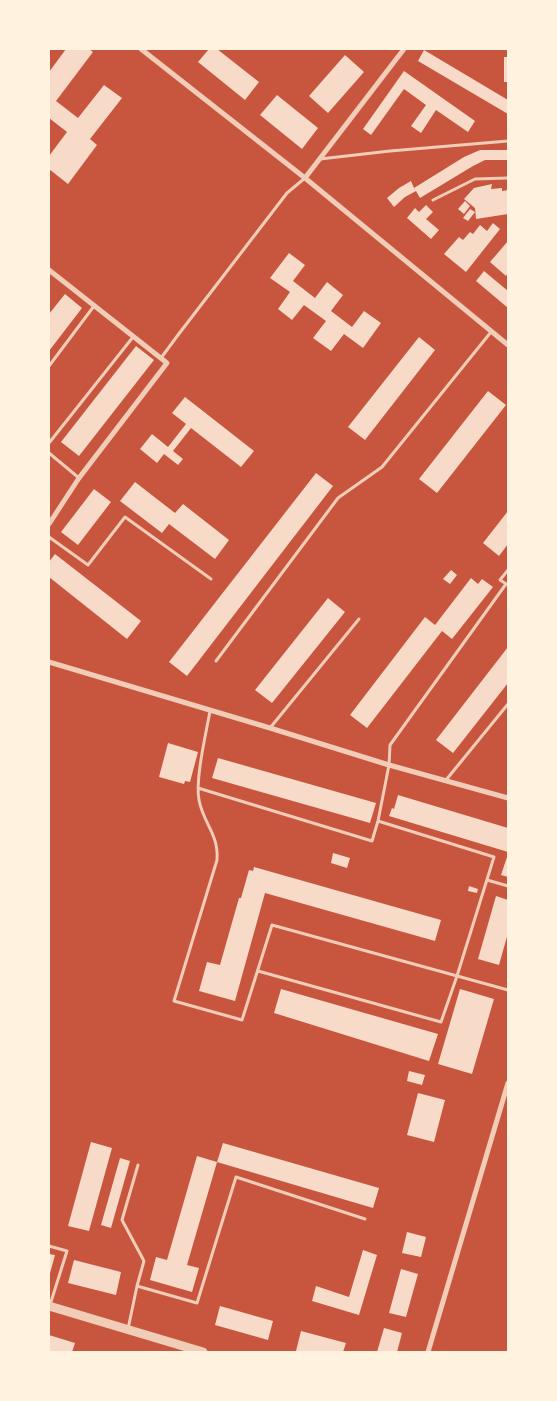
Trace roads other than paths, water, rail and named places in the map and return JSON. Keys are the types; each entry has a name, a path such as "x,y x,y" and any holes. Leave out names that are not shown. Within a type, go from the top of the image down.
{"street":[{"path":"141,49 305,178 508,345"},
{"path":"305,178 404,49"},
{"path":"49,270 167,363 79,478 49,524"},
{"path":"49,662 389,765 508,798"},
{"path":"428,1352 508,1083"},
{"path":"49,1306 203,1352"}],"lane":[{"path":"319,160 390,151 508,141"},
{"path":"161,358 287,193 305,178"},
{"path":"433,200 475,179 508,178"},
{"path":"49,366 94,306"},
{"path":"216,661 338,498 382,467 491,331"},
{"path":"49,443 133,336"},
{"path":"49,453 79,478"},
{"path":"49,537 88,565 125,517 211,579"},
{"path":"198,788 372,841 389,765 390,745 507,585 500,580 508,570"},
{"path":"270,728 359,619"},
{"path":"446,780 508,704"},
{"path":"210,710 198,788 199,802 218,848 217,860 174,1001 242,1020 272,925 508,990"},
{"path":"258,971 441,1022 458,976 494,857 378,821"},
{"path":"487,880 508,886"},
{"path":"128,1330 144,1261 122,1220 138,1165"},
{"path":"138,1286 197,1303 236,1177 365,1219"},
{"path":"49,1246 67,1251 49,1306"}]}
